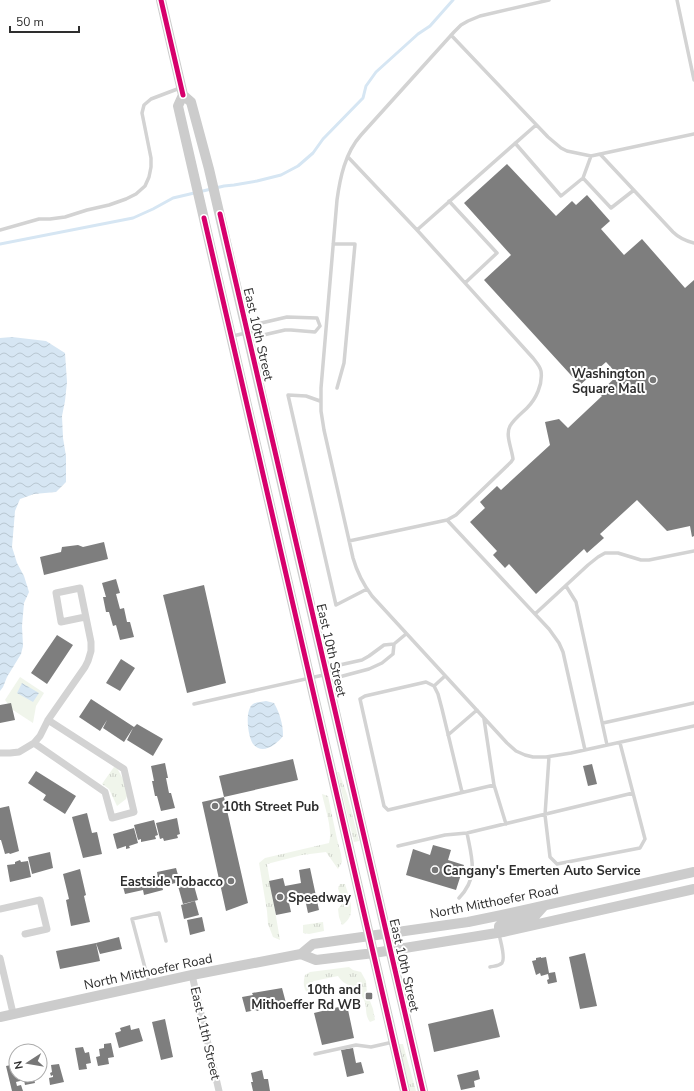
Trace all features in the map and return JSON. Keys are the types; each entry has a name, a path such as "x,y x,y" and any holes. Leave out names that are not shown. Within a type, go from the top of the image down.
{"main road":[{"name":"East 10th Street","path":"161,0 182,92 178,106 405,1091"},
{"name":"East 10th Street","path":"182,92 191,102 249,332 423,1091"},
{"name":"North Mitthoefer Road","path":"0,1016 192,975 301,954 313,944 502,916 694,872"},
{"name":"North Mitthoefer Road","path":"301,954 316,960 374,953 499,933 694,889"},
{"path":"499,933 499,926 502,924 535,916 544,906"}],"street":[{"path":"0,753 18,752 34,743 88,661 91,652 91,642 80,588 56,593 61,622 85,617"},
{"path":"34,743 105,792 112,818 134,812 124,769 48,720"},
{"path":"0,908 40,900 47,929 26,934"},
{"path":"0,958 13,1013"},
{"name":"East 11th Street","path":"192,975 219,1091"}],"lane":[{"path":"549,0 480,16 461,25 357,139 341,175 339,187 320,401 324,430 349,541 357,570 367,589 406,634 516,751 533,757 549,757 694,726"},
{"path":"677,0 694,80"},
{"path":"451,35 548,138 567,151 591,156 694,134"},
{"path":"0,230 39,219 64,217 109,205 136,194 145,186 151,167 151,158 142,113 144,105 151,98 182,92"},
{"path":"416,230 536,125"},
{"path":"515,143 561,196 583,178 591,156"},
{"path":"600,154 678,237 694,243"},
{"path":"348,157 534,358 541,372 540,388 534,399 510,426 508,435 513,459 456,515 448,520 349,541"},
{"path":"583,178 611,208 634,190"},
{"path":"449,201 497,253 465,283"},
{"path":"333,244 355,244 344,363 337,388"},
{"path":"232,337 249,332 257,324 288,317 317,318 320,326"},
{"path":"320,326 326,327"},
{"path":"249,332 259,336 285,330 315,332 320,326"},
{"path":"320,401 306,396 288,395 336,605 367,589"},
{"path":"448,520 559,642 563,652 585,750"},
{"path":"535,614 598,557 605,553 618,553 641,560 649,560 694,551"},
{"path":"566,586 576,602 608,745"},
{"path":"327,674 335,666 362,660 375,653 384,645 394,644 406,634"},
{"path":"194,704 327,674 339,677 375,667 393,654 394,644"},
{"path":"434,686 445,676"},
{"path":"462,792 442,709 434,686 426,682 365,696 360,699 384,806 388,810 494,785"},
{"path":"603,723 694,703"},
{"path":"448,735 477,710"},
{"path":"484,718 494,785 506,824"},
{"path":"684,728 685,735"},
{"path":"549,757 544,816 550,857 557,864 640,848 645,839 620,742"},
{"path":"398,846 445,835 467,833 544,816 633,794"},
{"path":"459,898 466,890 472,877 472,861 467,833"},
{"path":"149,984 132,919 159,912 166,941"},
{"path":"490,968 501,964 504,960 499,933"},
{"path":"315,1054 356,1045 371,1047 394,1042"}],"green space":[{"path":"20,677 44,693 36,706 33,723 13,710 5,700"},
{"path":"114,767 117,768 129,790 126,799 117,806 109,789 102,784"},
{"path":"337,772 339,772 347,794 359,841 354,842"},
{"path":"322,794 328,796 342,862 338,869 326,852 302,855 267,864 280,940 273,937 268,924 259,863 265,858 329,843 329,825"},
{"path":"340,884 345,884 351,906 350,916 342,925 338,909 342,904 338,888"},
{"path":"323,922 324,931 309,934 303,933 303,925"},
{"path":"349,967 353,970 361,972 366,981 367,993 373,1009 375,1020 370,1022 368,1019 363,998 359,992 338,976 314,981 310,984 308,994 304,987 305,975 310,972"},
{"path":"399,1044 403,1044 416,1091 410,1091"}],"water":[{"path":"12,337 46,341 65,353 67,382 62,416 66,456 66,482 56,492 34,494 20,499 15,511 12,547 29,592 24,603 22,626 23,646 21,654 0,691 0,338"},
{"path":"22,683 39,693 33,702 17,693"},
{"path":"266,701 274,703 276,707 282,723 283,736 274,745 266,749 261,749 252,742 248,718 250,707 253,704"}],"building":[{"name":"Washington Square Mall","path":"507,164 556,216 572,201 576,205 587,195 610,221 601,229 624,255 642,239 685,288 694,280 694,536 692,537 690,526 667,531 637,500 600,534 604,538 587,553 584,549 536,594 509,564 505,568 493,555 497,551 470,522 485,508 480,502 497,486 501,490 550,445 545,422 559,419 568,428 602,396 599,393 618,375 606,362 580,385 484,280 511,255 464,203"},
{"path":"104,542 108,559 44,575 40,557 61,552 62,547 78,545 83,547"},
{"path":"116,579 120,593 116,594 120,609 124,608 127,622 130,622 134,637 120,640 116,625 113,626 109,612 106,612 103,597 106,597 102,583"},
{"path":"204,585 226,683 187,693 163,595"},
{"path":"57,635 73,645 47,684 31,673"},
{"path":"121,659 135,668 120,691 106,683"},
{"path":"91,699 134,727 137,724 163,739 153,756 127,740 133,728 124,742 103,728 107,720 100,731 79,717"},
{"path":"11,703 15,720 0,723 0,705"},
{"path":"293,759 298,780 224,797 219,776"},
{"path":"165,763 169,793 171,793 175,808 161,811 157,796 155,796 151,766"},
{"path":"592,764 597,784 588,786 583,766"},
{"path":"36,771 76,796 65,814 43,800 46,795 28,783"},
{"path":"224,797 248,903 226,911 202,802"},
{"path":"9,806 19,851 5,854 0,840 0,808"},
{"path":"87,813 92,833 97,832 102,854 83,858 72,817"},
{"path":"177,818 180,834 177,835 178,838 164,841 163,838 160,839 156,823"},
{"path":"154,820 158,835 155,836 156,839 141,842 141,839 138,840 134,825"},
{"path":"134,828 138,843 129,846 130,848 126,849 126,846 117,849 113,834"},
{"name":"Cangany's Emerten Auto Service","path":"433,845 451,850 448,860 464,865 456,890 406,875 413,849 430,855"},
{"path":"50,852 53,868 32,874 28,857"},
{"path":"20,860 21,862 28,861 31,877 10,882 7,865 15,864 15,862"},
{"path":"176,868 180,882 162,886 163,890 144,895 143,890 125,894 122,883 141,878 142,882 158,878 157,872"},
{"name":"Speedway","path":"310,868 319,910 308,913 305,899 289,903 291,912 276,915 269,881 283,878 285,886 301,883 299,870"},
{"path":"80,869 90,922 71,926 66,900 69,899 63,874"},
{"path":"193,882 198,900 183,904 178,886"},
{"path":"195,901 199,915 184,919 181,905"},
{"path":"202,917 205,931 190,935 187,920"},
{"path":"119,937 122,949 100,954 96,943"},
{"path":"96,943 100,961 60,969 56,951"},
{"path":"585,953 597,1006 580,1009 569,957"},
{"path":"541,957 546,957 549,973 555,972 557,982 548,984 548,974 541,976 540,973 536,975 532,961"},
{"path":"282,988 286,1003 257,1011 246,1012 242,997 253,995 252,993"},
{"path":"347,1005 354,1038 322,1045 314,1013"},
{"path":"493,1009 500,1037 434,1052 428,1024"},
{"path":"165,1019 173,1057 161,1060 152,1022"},
{"path":"130,1025 131,1030 139,1028 143,1041 119,1048 115,1033 121,1031 120,1028"},
{"path":"111,1043 114,1057 108,1058 109,1064 98,1066 96,1057 100,1056 99,1049 104,1048 104,1044"},
{"path":"83,1047 85,1053 89,1052 91,1063 86,1064 87,1069 79,1070 75,1048"},
{"path":"353,1048 356,1063 361,1062 364,1073 347,1077 341,1050"},
{"path":"59,1064 64,1082 50,1085 49,1078 53,1077 50,1073 52,1072 51,1065"},
{"path":"262,1070 264,1079 268,1079 270,1091 253,1091 251,1073"},
{"path":"478,1070 480,1079 474,1081 475,1087 461,1090 457,1075"},
{"path":"10,1083 16,1083 17,1086 21,1085 23,1091 12,1091"},
{"path":"25,1083 35,1083 25,1085"}],"waterway":[{"path":"0,244 133,218 173,198 281,175 298,166 313,153 323,139 363,98 366,86 376,72 418,34 430,26 453,0"}],"cycle path":[{"path":"161,0 183,95"},
{"path":"220,214 423,1091"},
{"path":"204,218 405,1091"}],"place":[{"name":"Washington Square Mall","path":"653,380"},
{"name":"10th Street Pub","path":"215,806"},
{"name":"Cangany's Emerten Auto Service","path":"435,870"},
{"name":"Eastside Tobacco","path":"231,881"},
{"name":"Speedway","path":"280,897"},
{"name":"10th and Mithoeffer Rd WB","path":"369,996"}]}
